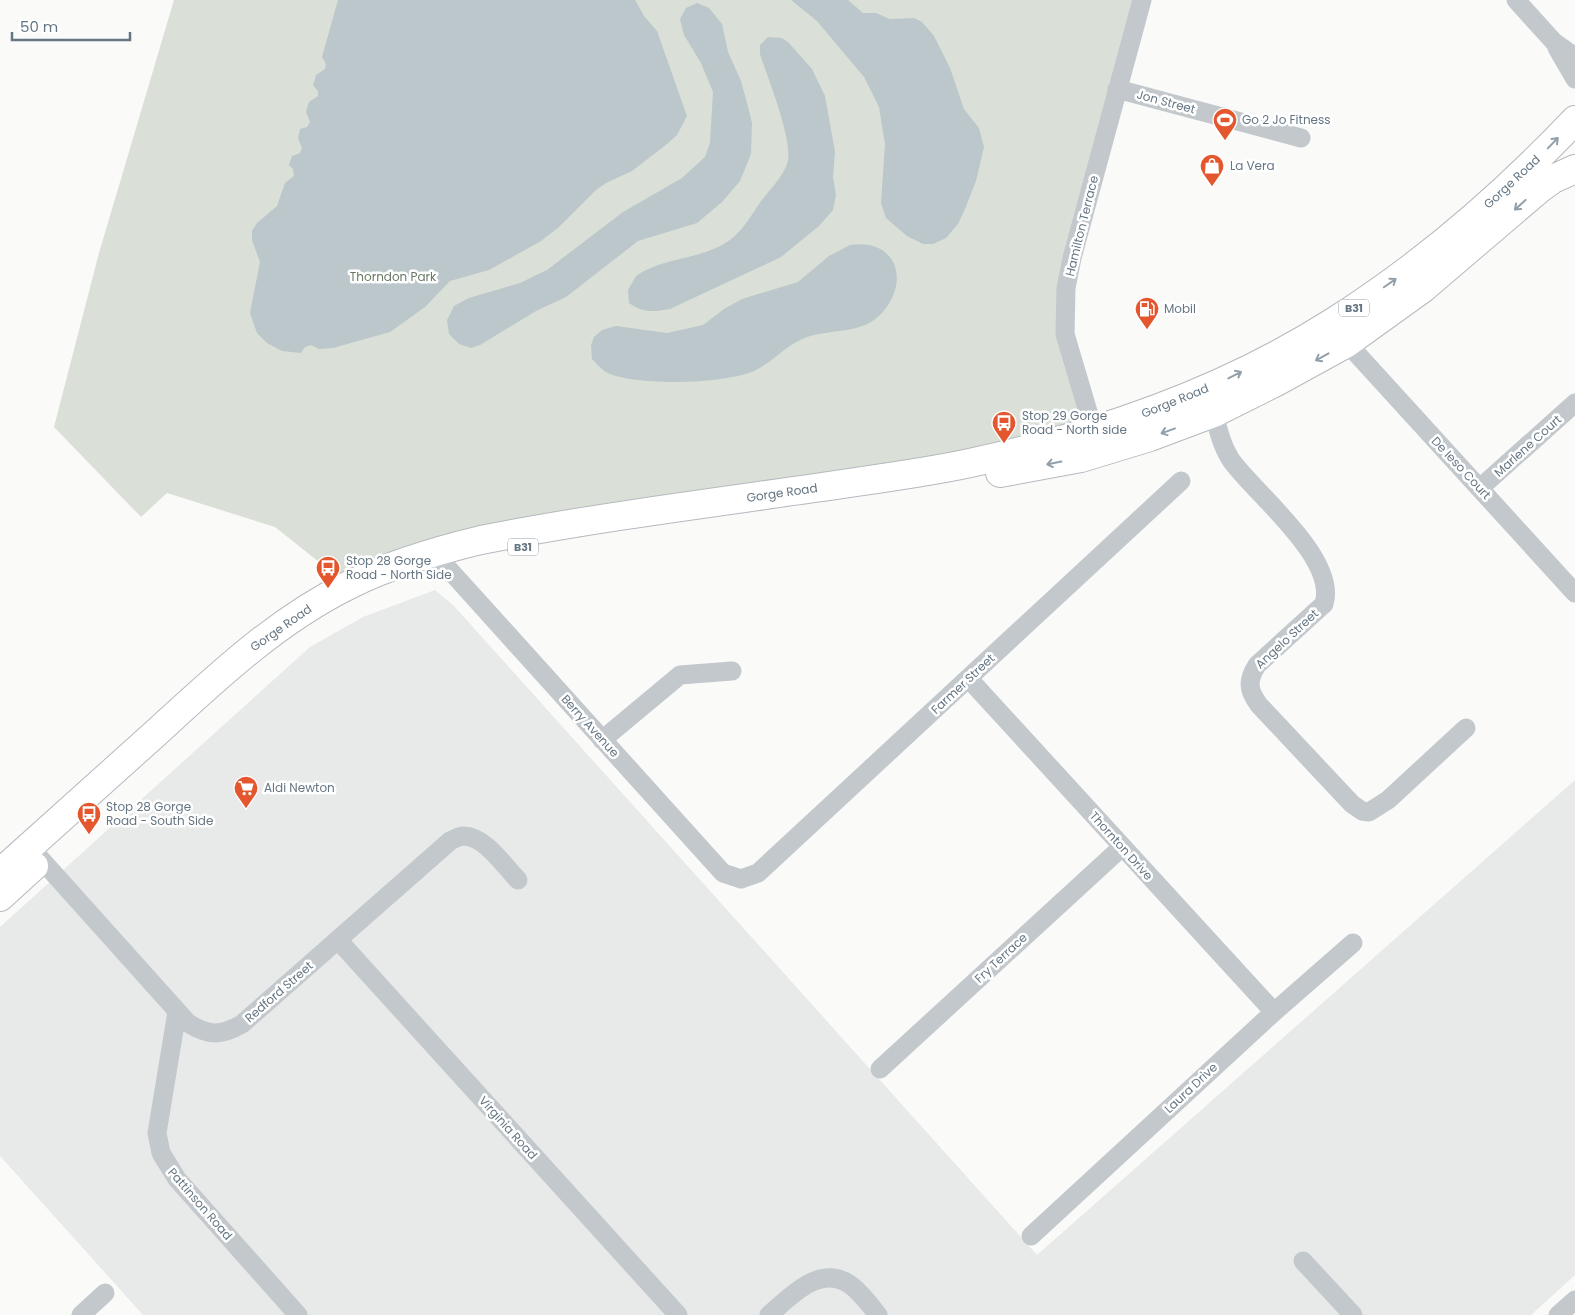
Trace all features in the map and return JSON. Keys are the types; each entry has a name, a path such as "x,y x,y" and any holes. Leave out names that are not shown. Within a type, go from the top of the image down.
{"main road":[{"name":"Gorge Road","path":"0,873 36,853 278,646 320,618 367,593 414,574 503,551 577,538 957,481 1062,462 1096,441 1155,410 1219,383 1334,322 1414,266 1472,218 1549,147 1575,120"},
{"name":"Gorge Road","path":"0,897 36,853 220,674 261,640 294,617 348,585 426,553 531,530 968,463 1049,444 1150,437 1214,414 1347,343 1422,289 1538,190 1553,179 1575,169"}],"street":[{"name":"Hamilton Terrace","path":"1096,441 1064,334 1066,288 1072,258 1142,0"},
{"path":"1516,0 1554,42 1575,57"},
{"path":"1554,42 1575,79"},
{"name":"Jon Street","path":"1118,89 1301,138"},
{"name":"De Ieso Court","path":"1347,343 1575,593"},
{"name":"Marlene Court","path":"1480,488 1575,403"},
{"name":"Angelo Street","path":"1214,414 1222,442 1232,460 1290,523 1314,560 1326,585 1327,594 1324,604 1257,665 1251,675 1249,686 1251,694 1259,705 1352,804 1362,811 1369,812 1388,800 1466,728"},
{"name":"Farmer Street","path":"741,879 758,873 1181,480"},
{"name":"Berry Avenue","path":"446,565 723,873 741,879"},
{"path":"602,740 680,675 732,672"},
{"name":"Thornton Drive","path":"969,679 1274,1012"},
{"name":"Redford Street","path":"36,853 177,1012 200,1031 227,1032 242,1024 450,841 462,836 475,838 518,880"},
{"name":"Fry Terrace","path":"880,1068 1122,847"},
{"name":"Virginia Road","path":"338,940 678,1315"},
{"name":"Laura Drive","path":"1031,1236 1274,1012 1353,943"},
{"name":"Pattinson Road","path":"177,1012 157,1133 161,1153 177,1179 298,1315"},
{"path":"1303,1261 1353,1315"},
{"path":"770,1315 798,1289 817,1279 828,1278 849,1284 878,1315"},
{"path":"81,1315 105,1293"},
{"path":"1558,1315 1575,1300"}],"shaded area":[{"path":"338,0 635,0 644,16 657,31 687,116 677,135 667,144 632,171 606,183 596,190 559,227 541,241 489,270 450,281 425,307 390,332 333,348 319,349 311,345 305,347 301,353 282,351 267,343 257,333 250,313 260,262 252,240 252,231 257,223 277,206 285,183 294,176 293,169 289,165 292,156 300,153 302,148 298,138 300,129 307,127 310,122 306,112 309,102 318,96 318,91 313,85 316,75 325,69 326,64 322,57"},
{"path":"791,0 848,0 863,13 876,13 890,19 914,18 922,22 934,36 950,68 964,109 979,128 984,147 976,181 965,209 958,224 946,238 933,244 923,244 907,236 886,218 881,203 885,144 879,107 864,77 817,21"},
{"path":"697,3 709,8 722,24 728,52 741,81 752,123 751,154 740,181 722,202 697,223 638,241 566,297 536,311 480,345 471,348 459,344 449,334 447,320 454,306 469,298 520,283 547,270 623,212 682,178 705,157 710,143 713,92 701,63 684,35 680,19 686,8"},
{"path":"768,37 782,38 788,42 812,69 825,96 835,152 833,177 836,195 833,210 819,226 781,257 670,309 648,311 639,309 629,303 628,290 636,276 655,266 708,251 731,239 746,223 778,180 787,164 787,141 784,126 760,54 760,45"},
{"path":"850,245 867,245 880,249 889,256 895,266 897,278 895,291 889,304 879,316 863,326 807,337 793,344 756,370 743,375 704,381 659,382 619,377 600,368 592,359 591,345 594,337 602,330 616,326 667,333 703,325 724,309 742,299 798,282 829,256"},
{"path":"435,590 454,606 1037,1255 1575,780 1575,1275 1531,1315 143,1315 0,1156 0,927 310,647 363,617"}],"green space":[{"name":"Thorndon Park","path":"174,0 1142,0 1065,308 1092,430 531,530 348,585 275,527 167,493 141,517 54,427 99,253"}],"place":[{"name":"Go 2 Jo Fitness","path":"1225,141"},
{"name":"La Vera","path":"1212,187"},
{"name":"Mobil","path":"1147,330"},
{"name":"Stop 29 Gorge Road - North side","path":"1004,444"},
{"name":"Stop 28 Gorge Road - North Side","path":"328,589"},
{"name":"Aldi Newton","path":"246,809"},
{"name":"Stop 28 Gorge Road - South Side","path":"89,835"}]}
